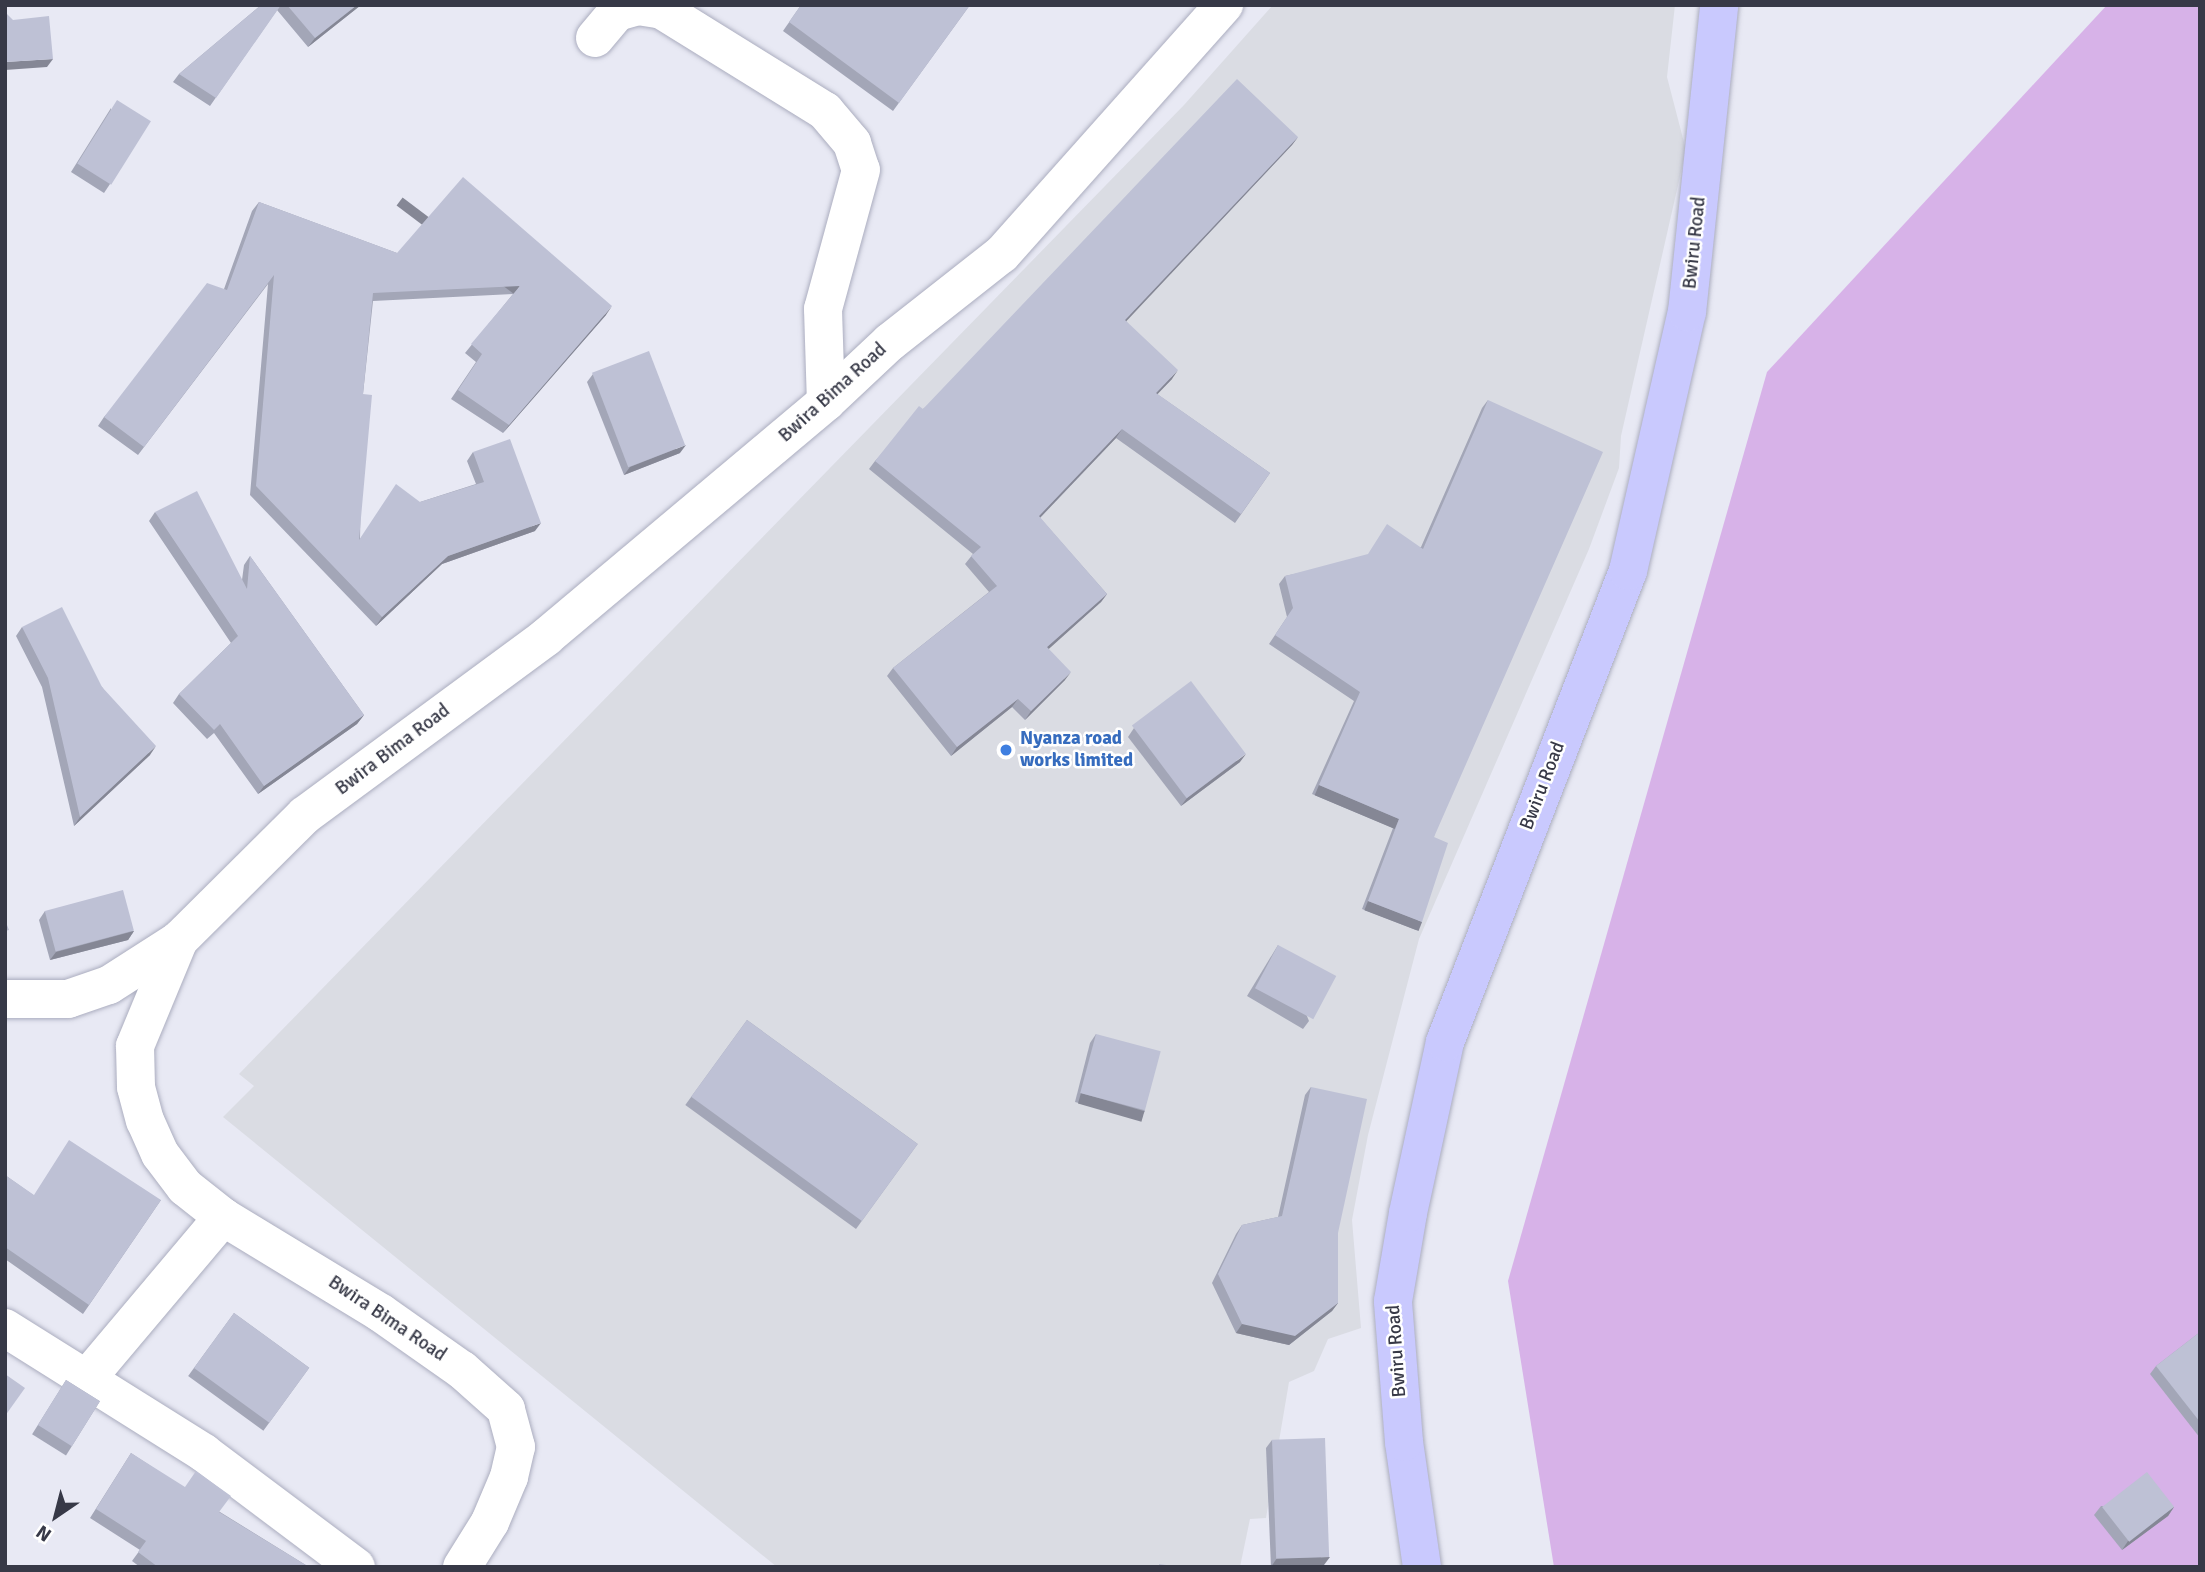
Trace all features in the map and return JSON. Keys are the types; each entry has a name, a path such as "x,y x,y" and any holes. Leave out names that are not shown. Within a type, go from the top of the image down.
{"main road":[{"name":"Bwiru Road","path":"1422,1567 1404,1442 1393,1301 1408,1213 1445,1042 1628,571 1687,312 1719,5"}],"street":[{"name":"Bwira Bima Road","path":"462,1567 490,1522 509,1477 516,1447 506,1409 462,1370 382,1313 223,1217 185,1187 160,1154 136,1087 135,1046 179,940 305,815 546,637 826,402 890,342 1002,254 1223,5"},
{"path":"595,38 617,12 638,6 662,10 825,111 852,143 861,170 823,309 826,402"},
{"path":"5,999 68,999 109,985 179,940"},
{"path":"89,1376 223,1217"},
{"path":"5,1328 89,1376 204,1453 356,1567"}],"shaded area":[{"path":"1273,5 1675,5 1667,77 1686,150 1621,436 1619,468 1589,549 1419,939 1368,1135 1352,1220 1361,1328 1328,1339 1314,1371 1289,1382 1266,1518 1250,1519 1240,1567 777,1567 223,1117 254,1086 239,1074 1184,105"},
{"path":"2107,5 2200,5 2200,1567 1554,1567 1508,1281 1767,372"}],"building":[{"path":"261,5 281,5 216,98 179,74"},
{"path":"287,5 357,5 315,38"},
{"path":"801,5 970,5 899,103 789,22"},
{"path":"5,12 13,20 49,16 53,59 5,62"},
{"path":"1237,79 1298,137 1125,320 1178,370 1156,393 1270,473 1241,514 1122,429 1039,516 1107,594 1047,647 1071,672 1031,711 1018,699 957,747 893,668 997,586 971,556 981,547 875,461 919,406 923,409"},
{"path":"117,100 151,121 111,185 77,164"},
{"path":"463,177 612,306 509,425 458,390 482,354 471,344 520,286 373,293 363,394 372,395 359,540 396,484 420,502 484,482 473,452 510,439 541,523 448,556 382,617 256,486 274,275 144,447 104,417 207,283 227,290 259,202 397,253"},
{"path":"649,351 685,445 628,467 592,373"},
{"path":"1488,400 1603,452 1434,837 1448,843 1422,922 1368,901 1399,819 1319,785 1360,692 1275,635 1293,608 1285,576 1368,554 1387,524 1423,549"},
{"path":"197,491 247,589 250,556 364,715 264,786 220,724 214,730 179,694 238,636 155,512"},
{"path":"62,607 102,687 156,746 80,817 48,678 22,627"},
{"path":"1191,681 1246,754 1187,798 1132,726"},
{"path":"123,890 134,931 56,952 45,911"},
{"path":"1278,945 1336,976 1313,1019 1255,988"},
{"path":"747,1020 918,1144 862,1221 691,1097"},
{"path":"1096,1034 1161,1051 1145,1110 1080,1093"},
{"path":"1311,1087 1367,1099 1338,1233 1338,1303 1295,1336 1242,1324 1218,1274 1242,1225 1282,1216"},
{"path":"69,1140 161,1200 89,1305 5,1247 5,1175 34,1195"},
{"path":"234,1313 309,1368 269,1423 194,1368"},
{"path":"2200,1332 2200,1422 2156,1366"},
{"path":"5,1374 25,1388 5,1416"},
{"path":"66,1380 100,1401 72,1446 38,1425"},
{"path":"1325,1438 1329,1557 1276,1559 1272,1440"},
{"path":"131,1453 185,1487 196,1471 231,1496 219,1512 309,1567 158,1567 138,1552 146,1541 96,1509"},
{"path":"2147,1472 2174,1507 2129,1542 2102,1507"},
{"path":"1159,1564 1181,1567 1159,1567"}],"place":[{"name":"Nyanza road works limited","path":"1006,750"}]}
